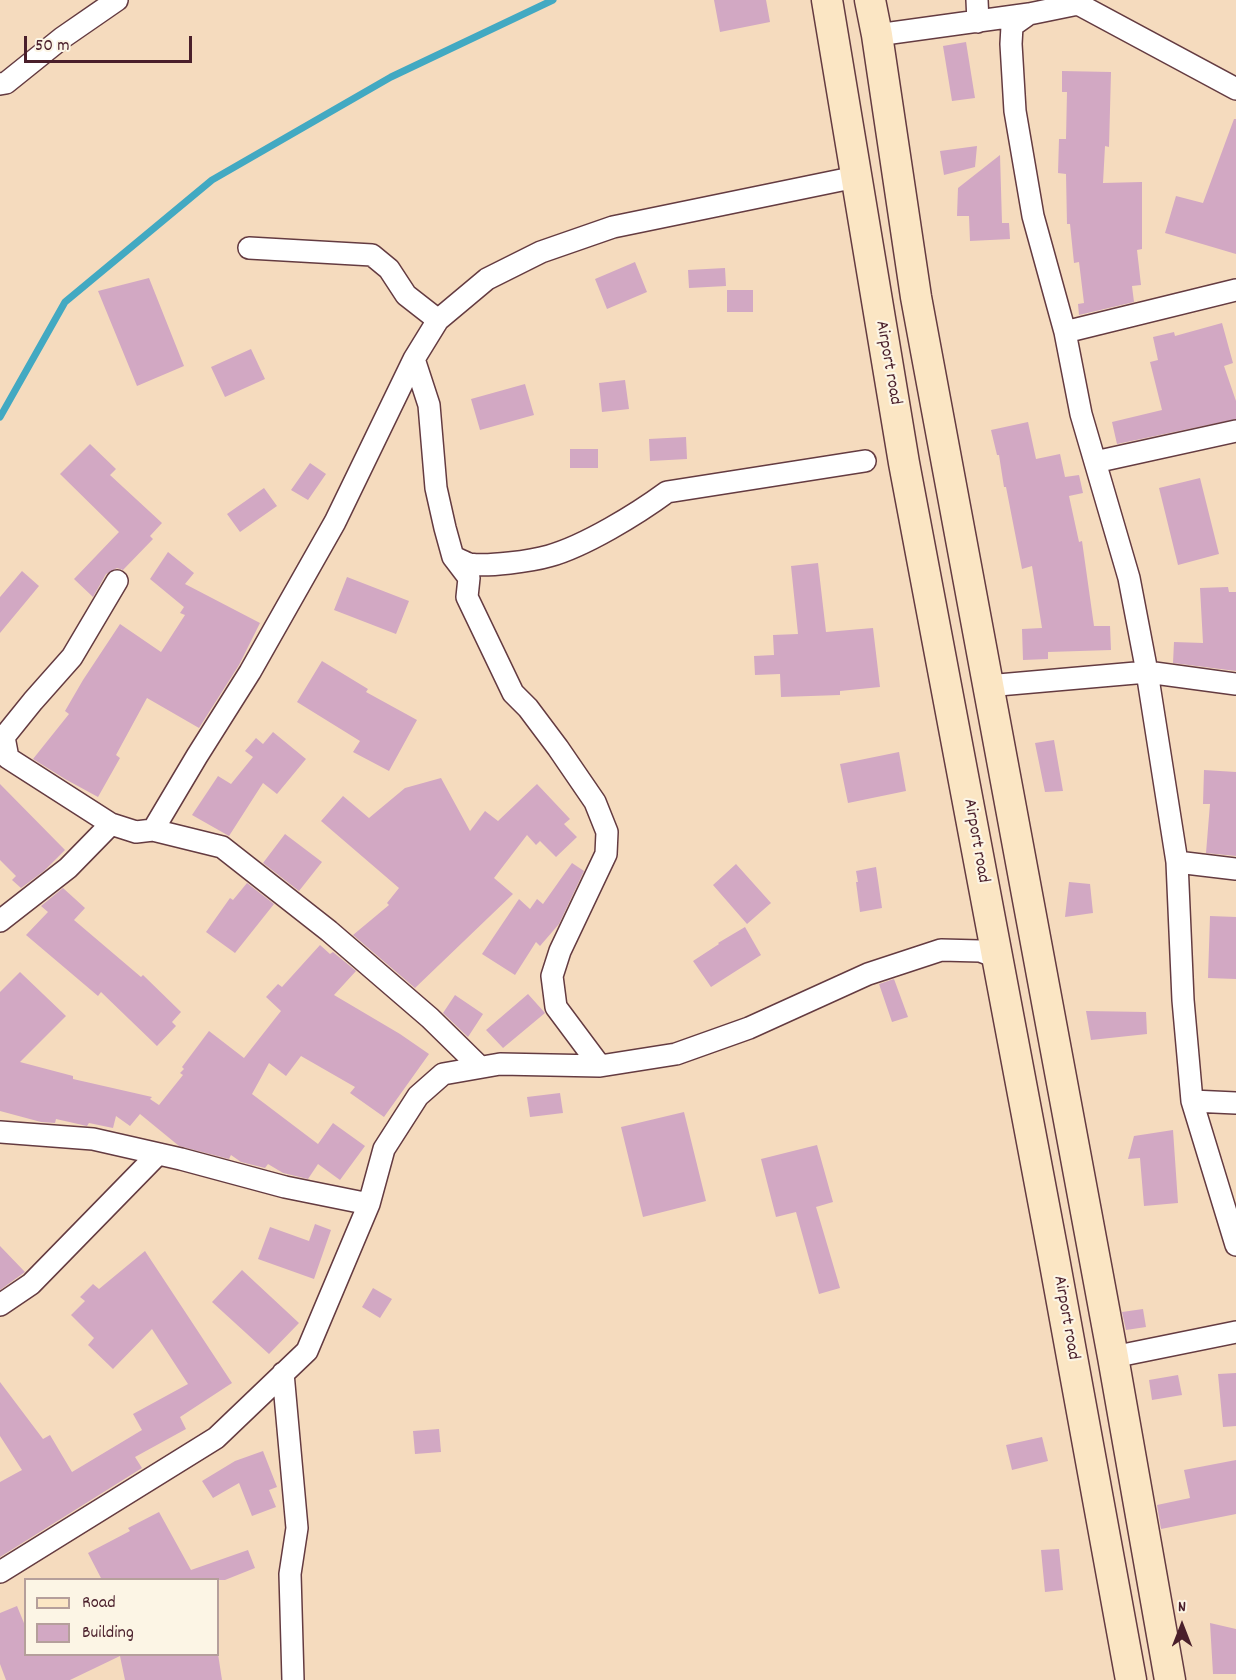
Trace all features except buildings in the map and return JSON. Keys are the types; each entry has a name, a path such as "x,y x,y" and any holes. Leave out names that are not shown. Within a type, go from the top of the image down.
{"main road":[{"name":"Airport road","path":"827,0 890,377 1131,1680"},
{"path":"870,0 916,297 1113,1357 1170,1680"},
{"path":"890,377 930,370"}],"street":[{"path":"0,84 6,83 62,38 117,0"},
{"path":"977,0 978,22"},
{"path":"877,35 1029,14 1079,2 1236,89"},
{"path":"1029,14 1012,27 1015,111 1033,216 1065,332 1081,414 1129,578 1178,862 1183,1000 1191,1101 1236,1245"},
{"path":"153,830 250,672 329,532 414,359 438,320 487,279 541,252 613,227 856,177"},
{"path":"249,248 372,255 389,269 406,296 438,320"},
{"path":"1065,332 1236,290"},
{"path":"414,359 429,405 436,488 453,557 469,578 467,597 513,693 528,708 595,802 607,832 606,854 560,951 552,976 556,1007 600,1066"},
{"path":"1095,462 1236,431"},
{"path":"453,557 470,564 489,565 549,557 644,509 667,492 865,461"},
{"path":"117,581 72,657 33,700 4,737 8,758 111,824 136,832 153,830 222,848 346,946 430,1018 480,1067"},
{"path":"987,686 1147,672 1236,684"},
{"path":"0,921 68,868 111,824"},
{"path":"1178,862 1236,869"},
{"path":"0,1572 216,1438 307,1351 369,1204 384,1149 417,1096 443,1074 500,1064 600,1066 676,1054 749,1029 868,974 941,950 980,951 996,957"},
{"path":"1191,1101 1236,1103"},
{"path":"0,1132 93,1139 285,1187 369,1204"},
{"path":"0,1305 31,1284 158,1154"},
{"path":"1113,1357 1236,1332"},
{"path":"283,1374 297,1528 291,1574 293,1680"}],"waterway":[{"path":"0,417 65,302 212,180 391,77 553,0"}]}
